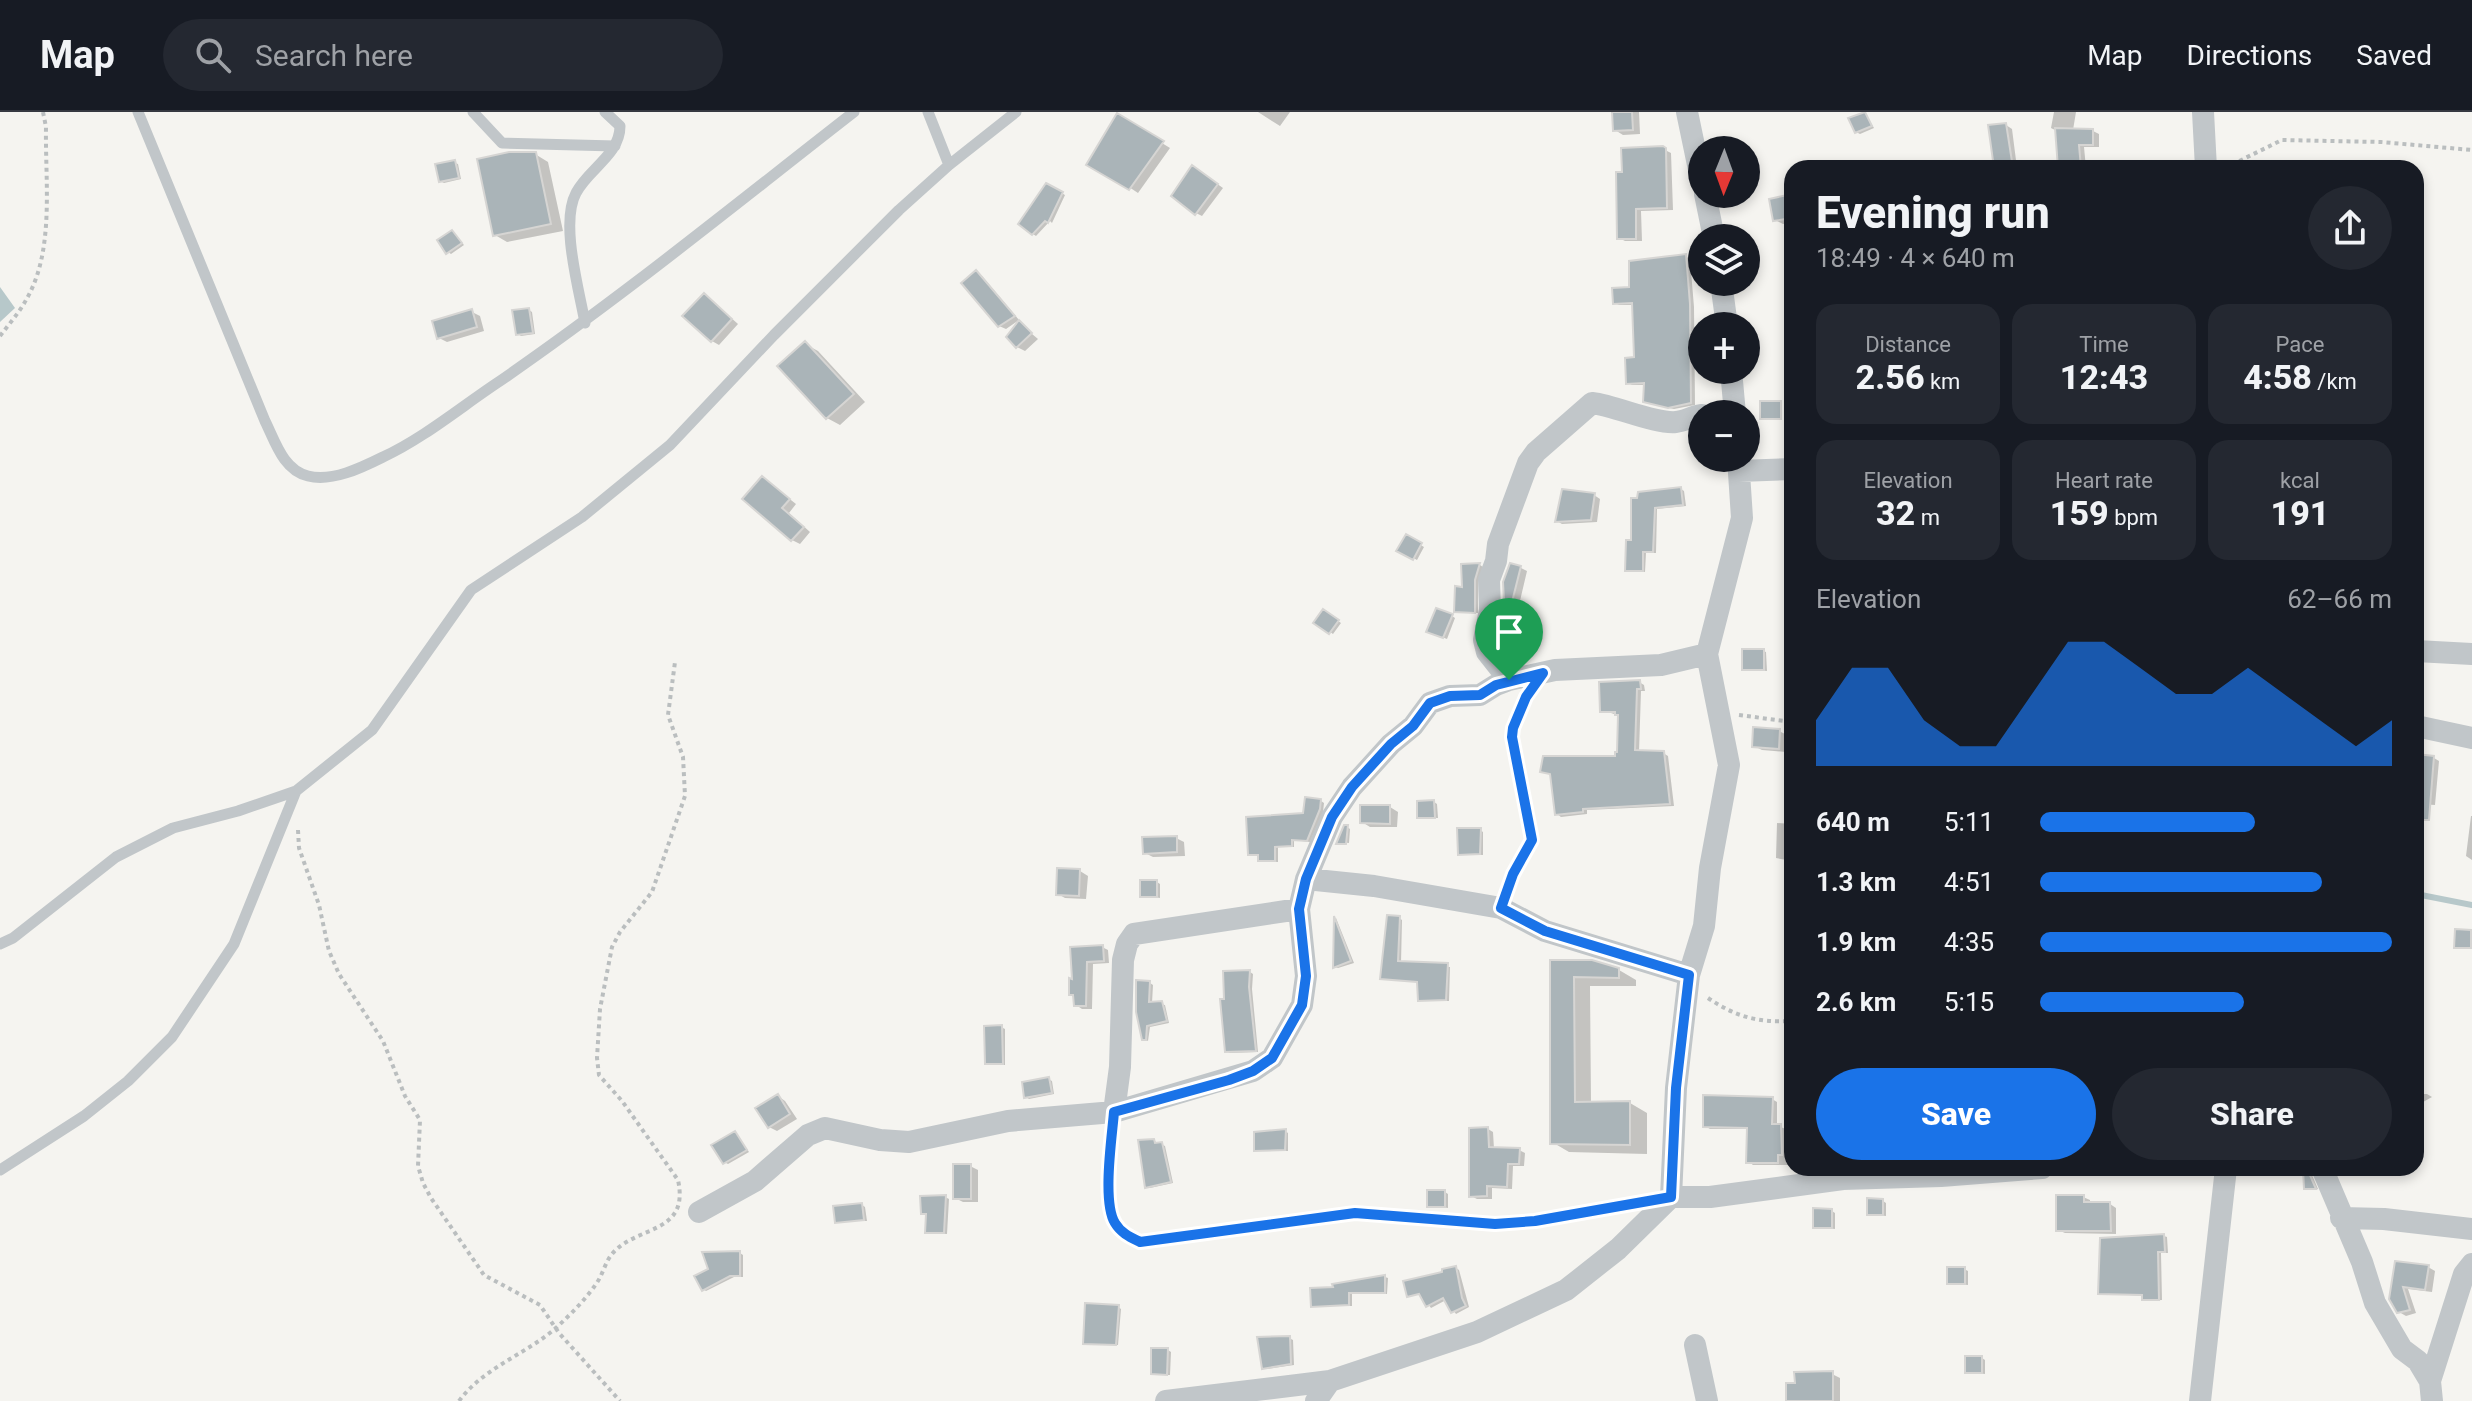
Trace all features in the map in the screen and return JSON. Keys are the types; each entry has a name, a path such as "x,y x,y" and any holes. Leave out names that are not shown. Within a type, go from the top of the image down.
{"street":[{"path":"1687,112 1692,136"},
{"path":"2203,112 2206,160"},
{"path":"1509,680 1487,652 1484,640 1490,610 1489,580 1498,544 1528,463 1536,452 1592,403 1662,421 1688,419"},
{"path":"1760,466 1784,468"},
{"path":"1172,1400 1330,1381 1477,1332 1566,1290 1618,1249 1671,1197 1676,1088 1689,980 1704,926 1710,868 1729,765 1707,654 1742,518 1739,472"},
{"path":"2424,651 2472,654"},
{"path":"699,1212 755,1181 808,1135 825,1128 880,1140 909,1142 1008,1121 1114,1112 1253,1071 1272,1058 1302,1005 1306,976 1299,909 1306,879 1332,817 1352,787 1391,744 1413,726 1430,703 1450,696 1480,695 1509,680 1543,673 1661,665 1707,654"},
{"path":"2424,728 2472,738"},
{"path":"1306,879 1374,886 1501,908 1545,931 1689,980"},
{"path":"1114,1112 1120,1067 1123,960 1127,944 1134,934 1299,909"},
{"path":"1671,1197 1710,1197 1843,1179 1941,1176"},
{"path":"2200,1401 2225,1176"},
{"path":"2325,1176 2362,1262 2375,1303 2402,1349 2418,1361 2431,1391"},
{"path":"2341,1218 2384,1219 2472,1229"},
{"path":"2431,1391 2464,1274 2472,1264"},
{"path":"1695,1345 1707,1401"},
{"path":"1316,1401 1330,1381"}],"lane":[{"path":"138,112 280,453 296,471 309,476 330,477 385,457 585,323 854,112"},
{"path":"473,112 502,143 615,146"},
{"path":"585,323 570,211 576,192 620,136 620,126 605,112"},
{"path":"928,112 949,165"},
{"path":"0,944 13,938 116,857 173,828 238,811 296,791 372,730 471,590 582,517 670,445 899,210 1016,112"},
{"path":"0,1170 84,1116 128,1081 172,1037 234,944 296,791"}],"path":[{"path":"0,336 27,299 40,265 45,234 46,142 43,112"},
{"path":"2241,160 2282,140 2381,142 2472,150"},
{"path":"459,1401 476,1383 556,1328 590,1293 610,1255 628,1240 665,1225 678,1209 678,1180 622,1101 599,1075 597,1058 600,1009 612,947 652,892 685,796 683,757 668,715 671,673 675,662"},
{"path":"1501,908 1513,874 1532,840 1517,767 1513,728 1526,697 1543,673"},
{"path":"1719,712 1784,721"},
{"path":"296,791 299,848 319,905 329,951 339,974 383,1041 405,1096 420,1120 418,1166 423,1183 484,1275 534,1300 620,1401"},
{"path":"1689,980 1729,1013 1751,1020 1784,1021"},
{"path":"1114,1112 1109,1169 1112,1216 1121,1231 1140,1242 1355,1213 1495,1224 1535,1221 1633,1205"}],"shaded area":[{"path":"0,287 15,308 0,322"}],"building":[{"path":"1612,112 1632,112 1633,130 1613,131"},
{"path":"1865,112 1872,126 1855,133 1848,118"},
{"path":"1117,113 1164,141 1129,190 1086,165"},
{"path":"2006,123 2012,160 1993,160 1988,125"},
{"path":"2055,128 2093,129 2093,145 2079,145 2080,160 2057,160"},
{"path":"1621,148 1666,148 1667,208 1636,209 1636,239 1617,239 1616,172 1622,172"},
{"path":"509,152 536,152 551,224 493,236 477,159"},
{"path":"455,160 459,178 439,182 435,164"},
{"path":"1192,165 1218,184 1195,215 1171,196"},
{"path":"1046,183 1063,192 1048,223 1045,221 1032,235 1018,224"},
{"path":"1784,196 1784,219 1773,221 1769,199"},
{"path":"452,230 462,243 446,254 437,240"},
{"path":"1686,254 1690,304 1688,384 1691,384 1691,400 1688,404 1668,408 1643,402 1644,383 1626,384 1625,358 1634,357 1632,303 1613,304 1612,288 1629,287 1629,261"},
{"path":"976,270 1015,316 998,327 961,283"},
{"path":"704,293 732,319 711,342 682,316"},
{"path":"529,308 533,333 516,335 512,310"},
{"path":"472,309 477,327 437,339 432,321"},
{"path":"1019,320 1032,333 1016,348 1006,337"},
{"path":"805,341 854,394 826,419 777,366"},
{"path":"1760,401 1781,401 1781,419 1760,419"},
{"path":"762,476 790,499 782,508 804,527 791,541 742,499"},
{"path":"1681,487 1683,505 1655,508 1653,552 1643,552 1643,571 1625,571 1626,540 1631,540 1631,498 1637,498 1638,492"},
{"path":"1562,489 1595,493 1591,520 1555,522"},
{"path":"1406,534 1422,543 1413,560 1396,551"},
{"path":"1480,563 1475,580 1475,613 1454,612 1455,586 1462,587 1461,564"},
{"path":"1510,563 1521,566 1512,602 1504,602 1503,582"},
{"path":"1436,608 1453,614 1443,638 1426,632"},
{"path":"1323,609 1339,620 1329,634 1313,623"},
{"path":"1742,649 1764,649 1764,670 1742,670"},
{"path":"1640,680 1635,750 1664,751 1670,804 1583,809 1583,812 1555,815 1550,774 1540,772 1543,756 1615,756 1618,715 1615,712 1600,712 1599,682"},
{"path":"1753,727 1780,729 1779,749 1752,747"},
{"path":"2424,755 2434,756 2429,820 2424,820"},
{"path":"1305,797 1321,799 1307,841 1292,840 1292,846 1275,847 1275,861 1258,861 1258,855 1248,855 1246,817 1303,813"},
{"path":"1434,800 1435,818 1417,818 1417,801"},
{"path":"1360,805 1390,805 1390,824 1360,823"},
{"path":"1344,825 1348,825 1346,844 1336,844"},
{"path":"1457,828 1481,828 1480,854 1458,855"},
{"path":"1177,836 1177,852 1143,854 1142,837"},
{"path":"1057,868 1080,869 1079,896 1056,895"},
{"path":"1140,880 1157,880 1157,897 1140,897"},
{"path":"1387,915 1400,916 1398,961 1448,963 1446,1000 1418,1001 1417,982 1380,979"},
{"path":"1334,916 1351,961 1333,968"},
{"path":"2455,929 2471,930 2471,948 2454,948"},
{"path":"1103,945 1104,961 1087,962 1086,1006 1074,1006 1073,995 1069,995 1069,978 1072,979 1070,947"},
{"path":"1550,960 1592,960 1619,968 1619,978 1574,977 1575,1102 1630,1101 1630,1145 1550,1144"},
{"path":"1250,970 1256,1051 1225,1052 1220,999 1224,999 1223,971"},
{"path":"1136,980 1150,981 1149,1002 1162,1001 1167,1021 1147,1026 1146,1040 1142,1040 1136,1012"},
{"path":"1002,1025 1003,1064 985,1064 984,1026"},
{"path":"1049,1077 1052,1093 1024,1098 1022,1082"},
{"path":"778,1094 790,1114 768,1128 755,1108"},
{"path":"1703,1095 1773,1097 1772,1124 1781,1124 1782,1155 1778,1155 1778,1163 1746,1163 1747,1128 1703,1127"},
{"path":"1488,1127 1489,1147 1520,1148 1519,1164 1508,1164 1507,1187 1487,1186 1487,1196 1469,1197 1469,1128"},
{"path":"1286,1129 1285,1150 1254,1151 1254,1132"},
{"path":"735,1131 747,1150 723,1164 711,1145"},
{"path":"1154,1139 1155,1143 1162,1142 1171,1182 1145,1188 1138,1140"},
{"path":"953,1164 971,1164 971,1199 953,1199"},
{"path":"2303,1176 2310,1176 2316,1189 2304,1189"},
{"path":"1427,1190 1445,1190 1445,1207 1427,1207"},
{"path":"946,1195 944,1233 925,1233 926,1214 921,1214 920,1196"},
{"path":"2056,1195 2084,1195 2084,1202 2110,1202 2111,1231 2056,1231"},
{"path":"1867,1198 1883,1199 1883,1215 1867,1215"},
{"path":"862,1203 864,1220 835,1223 833,1206"},
{"path":"1813,1208 1832,1209 1832,1228 1813,1228"},
{"path":"2164,1234 2165,1252 2158,1252 2159,1300 2142,1300 2142,1295 2098,1294 2100,1238"},
{"path":"740,1251 740,1276 730,1276 702,1291 694,1276 708,1269 702,1252"},
{"path":"2395,1261 2429,1265 2425,1290 2403,1287 2410,1310 2397,1313 2389,1299"},
{"path":"1456,1266 1466,1306 1451,1313 1443,1298 1426,1307 1419,1294 1407,1297 1403,1281"},
{"path":"1947,1267 1965,1267 1965,1284 1947,1284"},
{"path":"1385,1275 1385,1293 1349,1293 1349,1305 1311,1307 1310,1288 1333,1287 1332,1284"},
{"path":"1085,1303 1119,1305 1116,1345 1083,1344"},
{"path":"1290,1336 1291,1364 1262,1369 1257,1337"},
{"path":"1151,1348 1168,1348 1167,1375 1151,1374"},
{"path":"1965,1356 1982,1356 1982,1373 1965,1373"},
{"path":"1833,1371 1833,1401 1786,1401 1786,1383 1795,1383 1794,1372"}],"waterway":[{"path":"2424,896 2472,905"}],"route":[{"path":"1543,673 1526,697 1513,728 1517,767 1532,840 1513,874 1501,908 1545,931 1689,975 1676,1088 1671,1197 1607,1210 1495,1224 1355,1213 1140,1242 1128,1236 1115,1224 1112,1216 1109,1169 1114,1112 1229,1080 1253,1071 1272,1058 1302,1005 1306,976 1299,909 1306,879 1332,817 1352,787 1391,744 1413,726 1430,703 1450,696 1480,695 1509,680 1543,673"}]}
